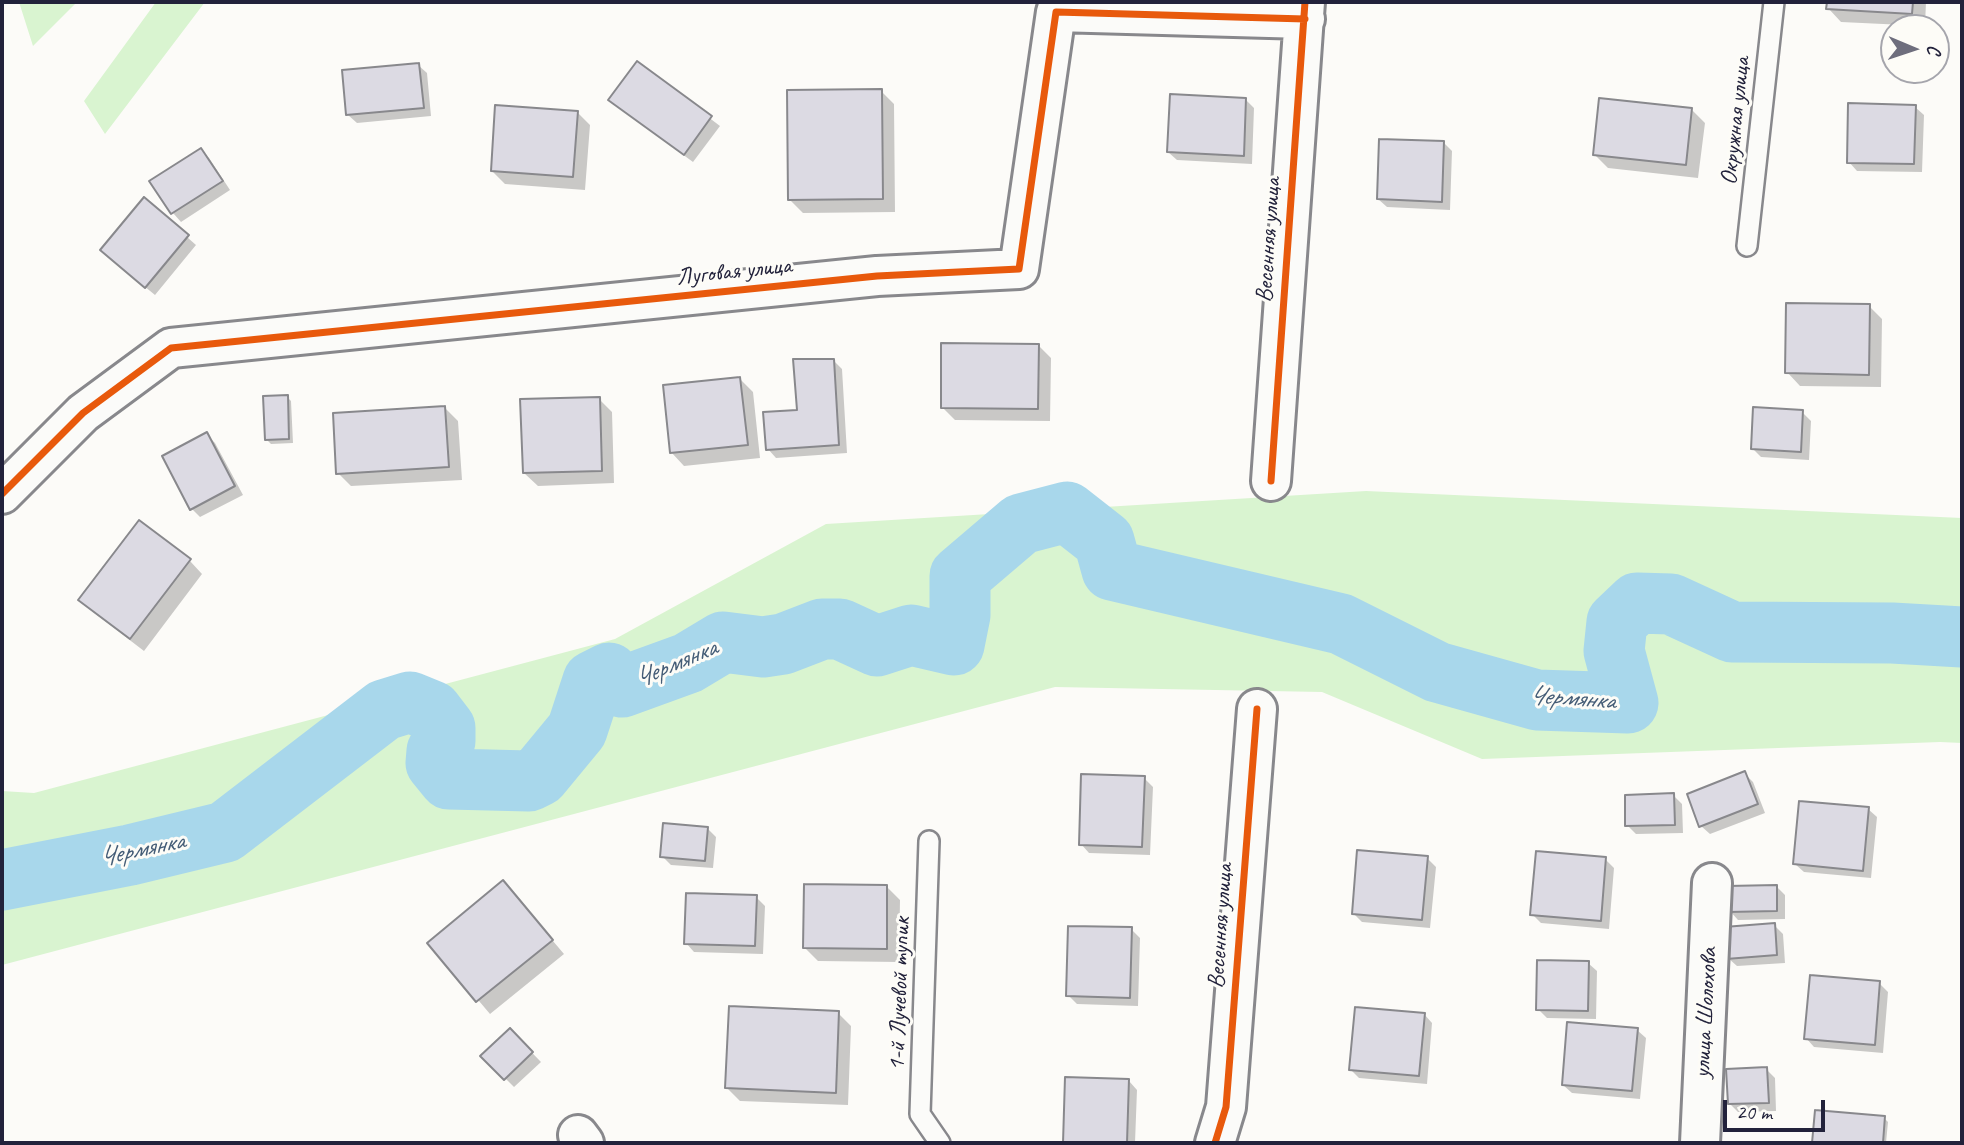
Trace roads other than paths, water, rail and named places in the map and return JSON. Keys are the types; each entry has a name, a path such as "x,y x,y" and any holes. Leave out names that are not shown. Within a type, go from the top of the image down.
{"street":[{"name":"Весенняя улица","path":"1270,481 1305,10"},
{"name":"Луговая улица","path":"2,494 83,413 171,348 877,276 1019,269 1056,12 1305,10"},
{"name":"Весенняя улица","path":"1215,1143 1226,1107 1257,709"},
{"name":"улица Шолохова","path":"1700,1143 1712,883"}],"lane":[{"name":"Окружная улица","path":"1747,246 1774,2"},
{"name":"1-й Лучевой тупик","path":"929,841 920,1114 940,1143"}],"waterway":[{"name":"Чермянка","path":"2,880 130,855 225,832 384,710 410,702 432,711 445,728 445,741 437,751 436,763 449,779 529,781 539,776 577,730 593,681 609,673 622,687 688,663 723,642 763,647 783,644 822,629 840,629 877,646 911,635 954,645 960,615 960,576 1021,524 1067,512 1104,541 1112,570 1341,624 1437,672 1537,700 1628,703 1614,651 1617,622 1637,603 1671,604 1732,632 1892,633 1962,637"}]}
